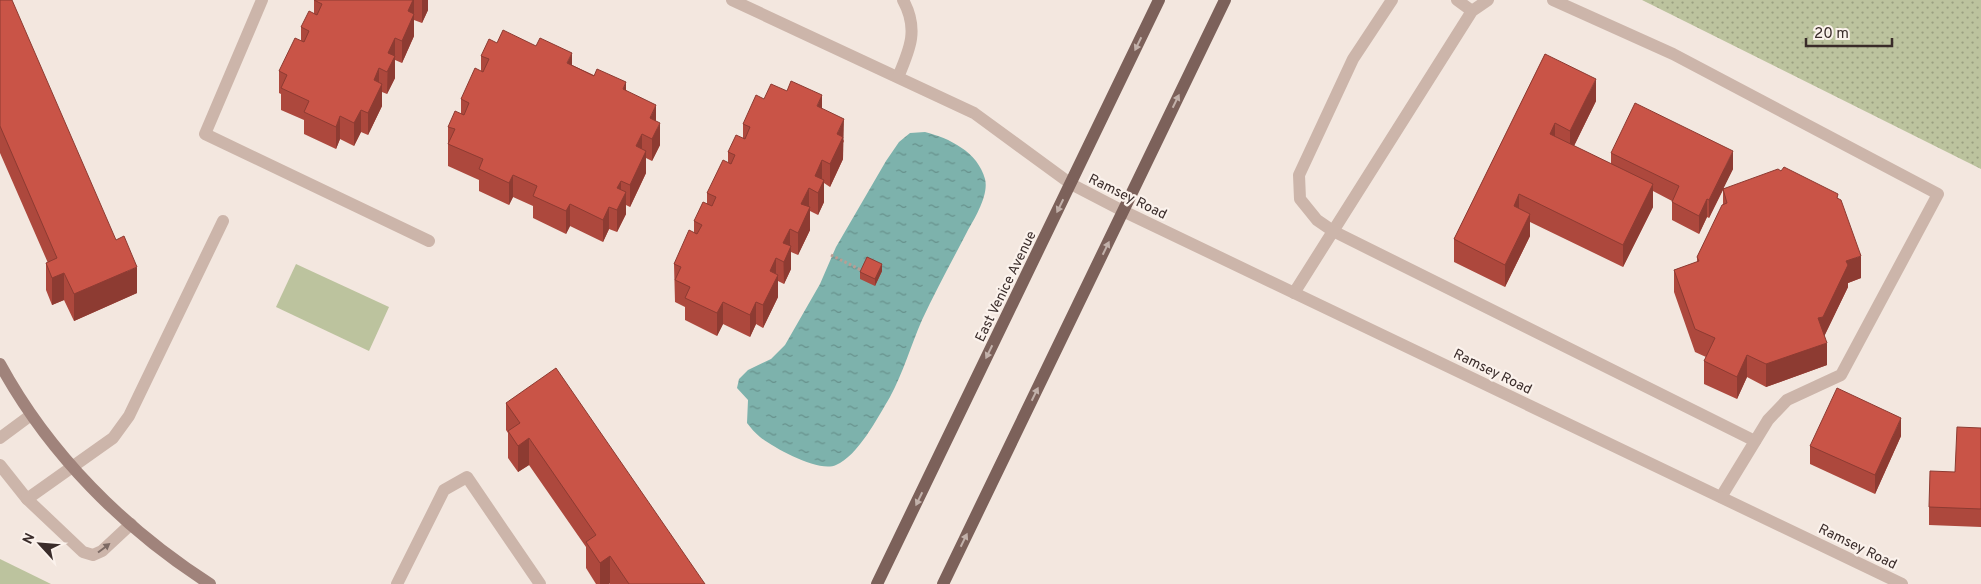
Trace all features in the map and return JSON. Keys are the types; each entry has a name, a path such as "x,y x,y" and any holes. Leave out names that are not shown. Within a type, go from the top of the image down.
{"main road":[{"name":"East Venice Avenue","path":"877,584 1160,0"},
{"path":"943,584 1225,0"}],"street":[{"path":"262,0 205,134 429,241"},
{"name":"Ramsey Road","path":"732,0 974,113 1071,184 1123,211 1902,584"},
{"path":"898,78 912,42 912,26 909,11 903,0"},
{"path":"1392,0 1353,59 1299,175 1300,199 1316,220 1333,231 1755,441"},
{"path":"1457,0 1472,11"},
{"path":"1294,293 1472,11 1488,0"},
{"path":"1553,0 1673,54 1938,194 1841,375 1787,400 1768,420 1721,497"},
{"path":"26,498 113,438 128,416 223,221"},
{"path":"0,364 31,414 73,467 131,524 161,549 210,584"},
{"path":"0,438 31,414"},
{"path":"0,465 26,498 83,552 93,555 102,551 131,524"},
{"path":"397,584 444,490 468,478 540,584"}],"path":[{"path":"831,255 863,271"}],"green space":[{"path":"1642,0 1981,0 1981,169"},
{"path":"296,264 389,307 369,351 276,307"},
{"path":"0,559 51,584 0,584"}],"water":[{"path":"925,132 953,142 976,161 985,179 986,185 983,199 922,320 895,388 867,435 852,453 836,465 828,467 808,463 775,447 760,437 750,427 747,423 748,400 737,388 739,379 748,370 771,359 785,345 820,284 836,247 886,161 899,142 910,133"}],"building":[{"path":"0,0 12,0 116,240 124,236 137,267 74,294 64,273 52,278 46,263 57,258 0,126"},
{"path":"314,0 413,0 408,11 414,14 402,41 395,38 388,53 395,56 387,72 379,68 374,80 382,84 368,113 361,110 354,123 340,116 336,127 304,112 309,101 281,88 287,75 279,71 295,38 304,42 309,31 301,27 309,11 317,15 322,4"},
{"path":"503,30 536,46 540,38 572,53 567,63 594,76 597,69 626,82 623,89 656,105 650,118 660,123 652,139 642,134 636,146 646,151 630,185 621,181 617,188 626,192 617,210 609,207 603,220 570,204 566,211 533,196 537,186 513,175 509,183 479,169 483,159 448,144 455,129 448,127 455,111 464,115 469,103 461,99 475,68 483,72 489,59 481,56 489,39 497,43"},
{"path":"1545,54 1596,79 1570,131 1555,123 1550,134 1653,184 1623,245 1519,194 1514,206 1530,214 1505,265 1454,239"},
{"path":"791,81 822,95 817,106 844,119 837,134 843,137 830,164 822,160 815,176 824,180 818,193 809,188 801,204 810,207 798,233 790,229 783,243 791,246 784,262 776,258 770,271 778,275 763,305 756,302 750,315 723,302 717,313 685,298 690,287 675,280 681,267 674,264 689,230 697,234 702,225 694,221 703,202 712,206 716,197 707,193 723,160 731,164 735,155 728,152 736,135 745,139 750,127 743,124 756,95 764,99 771,84 787,91"},
{"path":"1635,103 1733,151 1699,216 1672,202 1679,186 1611,153"},
{"path":"1784,167 1838,194 1837,198 1841,200 1861,256 1846,261 1848,265 1823,317 1818,318 1827,343 1766,364 1747,355 1737,377 1704,361 1715,338 1695,329 1674,270 1699,261 1697,257 1722,205 1727,203 1723,189 1778,169 1781,171"},
{"path":"867,257 882,264 875,279 860,272"},
{"path":"556,368 705,584 629,584 610,556 600,563 586,542 596,535 529,438 518,446 508,431 520,423 506,403"},
{"path":"1837,388 1901,418 1875,475 1810,446"},
{"path":"1957,427 1981,428 1981,509 1929,507 1930,471 1955,472"}]}
